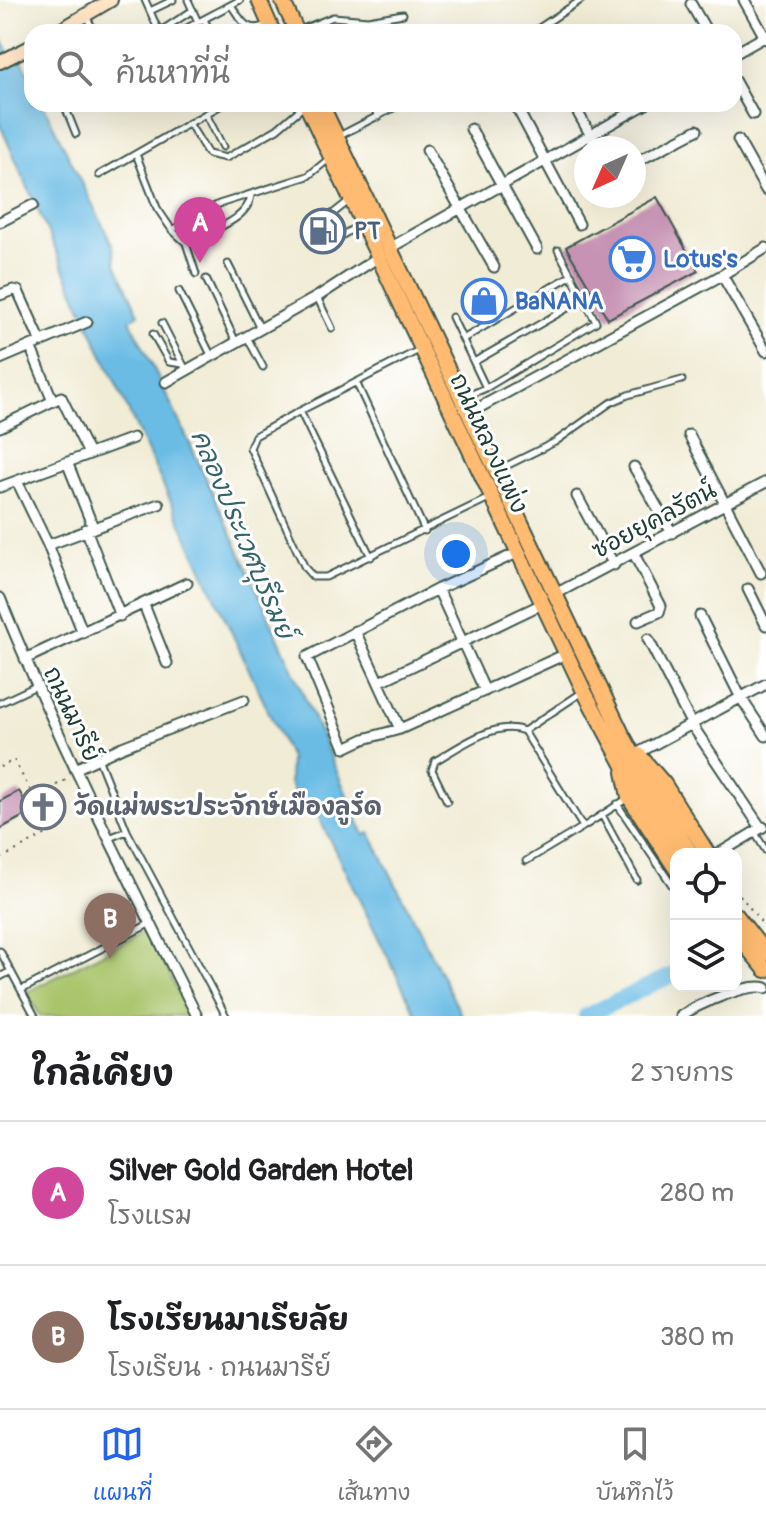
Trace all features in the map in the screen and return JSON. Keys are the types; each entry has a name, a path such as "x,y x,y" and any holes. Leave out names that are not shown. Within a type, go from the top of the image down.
{"main road":[{"path":"259,0 270,24"},
{"path":"269,0 280,24"},
{"path":"282,0 292,24"},
{"name":"ถนนหลวงแพ่ง","path":"311,112 337,156 350,200 490,498 624,766 630,799"},
{"path":"321,112 337,156 621,732 686,848"},
{"path":"322,112 571,652 648,793 685,848"},
{"name":"ถนนหลวงแพ่ง","path":"333,112 469,404 638,754 695,848"},
{"path":"638,754 664,784 704,848"},
{"path":"630,799 675,848"},
{"path":"630,799 670,860"},
{"path":"742,907 766,944"},
{"path":"740,920 766,954"},
{"path":"742,934 766,963"},
{"path":"742,941 766,970"}],"street":[{"path":"78,24 86,14 111,0"},
{"path":"742,50 766,38 744,0"},
{"path":"691,4 702,24"},
{"path":"0,62 24,50"},
{"path":"742,94 753,114"},
{"path":"519,112 579,224"},
{"path":"578,112 591,135"},
{"path":"395,245 591,135 625,112"},
{"path":"471,129 537,249"},
{"path":"646,157 697,130"},
{"path":"738,140 766,190"},
{"path":"427,150 494,267"},
{"path":"0,222 33,205"},
{"path":"469,404 765,252"},
{"path":"166,382 184,367 237,343 377,258"},
{"path":"722,275 764,344"},
{"path":"0,295 18,291 41,342"},
{"path":"0,359 87,322"},
{"path":"30,346 52,399"},
{"path":"0,427 61,397 89,454"},
{"path":"689,435 761,573"},
{"path":"0,487 133,438"},
{"path":"67,462 120,616"},
{"path":"634,467 672,533"},
{"path":"17,481 48,545 83,633"},
{"name":"ซอยยุคลรัตน์","path":"561,591 766,482"},
{"path":"577,496 614,565"},
{"path":"48,545 159,504"},
{"path":"517,553 438,589 307,657 345,748 400,729 566,654"},
{"path":"634,554 661,606 659,612 638,621"},
{"path":"25,659 187,583"},
{"path":"438,589 485,691"},
{"path":"748,589 766,625"},
{"name":"ถนนมารีย์","path":"0,598 76,772 197,1016"},
{"path":"379,682 542,604"},
{"path":"144,605 167,663"},
{"path":"700,616 741,698 766,736"},
{"path":"355,631 400,729"},
{"path":"648,639 692,725 761,829 728,848"},
{"path":"638,754 766,684"},
{"path":"76,772 98,758 244,700"},
{"path":"681,1016 703,1004 748,988 766,988"}],"lane":[{"path":"145,0 156,24"},
{"path":"150,11 173,0"},
{"path":"188,0 204,24"},
{"path":"545,24 581,0"},
{"path":"194,24 235,2 240,19 246,24"},
{"path":"171,24 193,10"},
{"path":"86,14 90,24"},
{"path":"316,24 333,17 368,20 403,14"},
{"path":"368,20 370,24"},
{"path":"67,112 76,134"},
{"path":"99,175 209,112"},
{"path":"189,123 208,154 226,158 277,129 297,112"},
{"path":"376,112 378,117"},
{"path":"343,134 387,112"},
{"path":"206,114 223,147"},
{"path":"136,154 150,195 172,230 186,243 196,274"},
{"path":"172,230 219,204 308,176 337,156"},
{"path":"186,243 244,213 251,195"},
{"path":"320,224 350,200"},
{"path":"327,237 337,239 361,223"},
{"path":"469,404 486,388 596,322 558,250"},
{"path":"228,264 261,329"},
{"path":"463,339 572,275"},
{"path":"206,279 237,343"},
{"path":"179,291 212,356"},
{"path":"317,297 332,328"},
{"path":"474,362 585,298"},
{"path":"452,317 486,388"},
{"path":"162,323 184,367"},
{"path":"153,334 169,362 184,367"},
{"path":"247,337 263,367"},
{"path":"420,349 255,436 250,448 305,568 313,577 326,577 490,498"},
{"path":"502,468 555,442 610,403 682,380"},
{"path":"356,382 425,531"},
{"path":"300,411 371,557"},
{"path":"0,703 36,686"},
{"path":"524,731 584,691"},
{"path":"447,801 432,770 435,761 493,731 510,727 524,731 583,827"},
{"path":"98,758 127,831 226,1016"},
{"path":"526,861 630,799 670,879"},
{"path":"602,815 637,880"},
{"path":"761,829 766,851"},
{"path":"108,839 127,831"},
{"path":"21,990 150,923"},
{"path":"0,951 35,1016"},
{"path":"0,977 11,971"}],"path":[{"path":"0,767 14,760 52,831 0,859"},
{"path":"34,797 76,772"},
{"path":"742,904 766,929"}],"green space":[{"path":"147,930 190,1016 40,1016 27,992"}],"water":[{"path":"0,36 14,62 22,60 24,64 24,112 47,112 113,246 116,264 139,314 130,320 251,576 364,835 370,833 462,1016 417,1016 312,804 301,808 289,782 290,758 98,345 0,125"}],"building":[{"name":"Lotus's","path":"657,197 698,271 608,319 566,247 637,208 646,208 646,203"},
{"name":"PT","path":"337,217 343,229 335,233 325,232 322,240 311,246 304,233 315,227 323,229"},
{"name":"BaNANA","path":"496,285 504,299 471,316 464,303"},
{"path":"19,791 31,812 0,829 0,801"}],"waterway":[{"path":"742,949 766,942"},
{"path":"586,1016 670,976"}],"place":[{"name":"PT","path":"323,231"},
{"name":"Lotus's","path":"632,259"},
{"name":"Silver Gold Garden Hotel","path":"200,263"},
{"name":"BaNANA","path":"484,301"},
{"name":"วัดแม่พระประจักษ์เมืองลูร์ด","path":"43,807"},
{"name":"โรงเรียนมาเรียลัย","path":"110,959"}],"water label":[{"name":"คลองประเวศบุรีรมย์","path":"243,534"}]}
